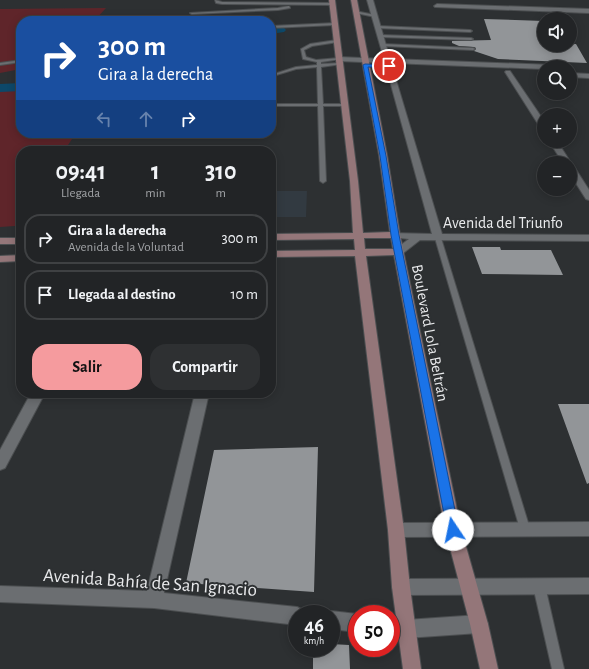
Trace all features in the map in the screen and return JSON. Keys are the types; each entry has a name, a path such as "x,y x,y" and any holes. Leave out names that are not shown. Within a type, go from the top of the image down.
{"main road":[{"path":"332,2 354,181 360,252 396,530 401,587 400,608"},
{"name":"Boulevard Lola Beltrán","path":"355,6 383,156 398,252 453,530 479,624 489,669"},
{"path":"276,237 395,235"},
{"path":"0,241 16,241"},
{"path":"276,254 398,252"},
{"path":"0,258 16,258"},
{"path":"400,631 412,669"}],"street":[{"path":"370,0 438,238"},
{"path":"434,0 438,8 589,12"},
{"path":"499,0 506,9"},
{"path":"571,6 577,11"},
{"path":"339,62 476,67 537,67"},
{"path":"476,67 508,72 537,74"},
{"path":"577,68 589,69"},
{"path":"508,72 537,116"},
{"path":"577,75 589,76"},
{"path":"577,178 589,197"},
{"name":"Avenida del Triunfo","path":"395,235 438,238 589,238"},
{"path":"398,252 418,237"},
{"path":"0,464 35,398"},
{"path":"154,600 201,398"},
{"path":"396,530 589,529"},
{"path":"401,587 589,586"},
{"name":"Avenida Bahía de San Ignacio","path":"0,594 154,600 288,615"},
{"path":"400,628 479,624"}],"lane":[{"path":"217,0 217,2 222,3 332,2"},
{"path":"192,13 284,9 289,6 290,2"},
{"path":"355,6 375,16"},
{"path":"276,27 335,24"},
{"path":"378,27 470,31"},
{"path":"381,36 471,39"},
{"path":"338,41 311,45 302,50 304,58 319,61 339,62"},
{"path":"383,46 473,49"},
{"path":"319,61 323,181"},
{"path":"0,64 16,62"},
{"path":"276,74 296,68 319,67 339,62"},
{"path":"276,100 321,103"},
{"path":"276,105 344,102"},
{"path":"438,238 525,529"},
{"path":"539,586 558,669"}],"shaded area":[{"path":"106,8 99,16 16,16 16,70 0,73 0,9"},
{"path":"16,88 16,138 73,138 67,146 16,146 16,224 15,226 0,227 0,90"},
{"path":"276,191 307,191 306,217 276,217"}],"building":[{"path":"484,19 537,21 537,52 577,52 577,46 587,63 577,63 577,60 537,61 498,59 474,51 476,48 474,47 459,46 452,43 452,41 491,40"},
{"path":"472,247 500,247 501,250 551,250 563,275 482,274"},
{"path":"558,404 589,404 589,483 587,484"},
{"path":"318,447 314,592 186,583 214,450"},
{"path":"340,644 348,645 350,669 313,669 313,657 340,657"}],"waterway":[{"path":"276,30 280,30"},
{"path":"0,88 16,87"}],"route":[{"path":"389,66 365,65 383,156 395,235 453,530"}]}
